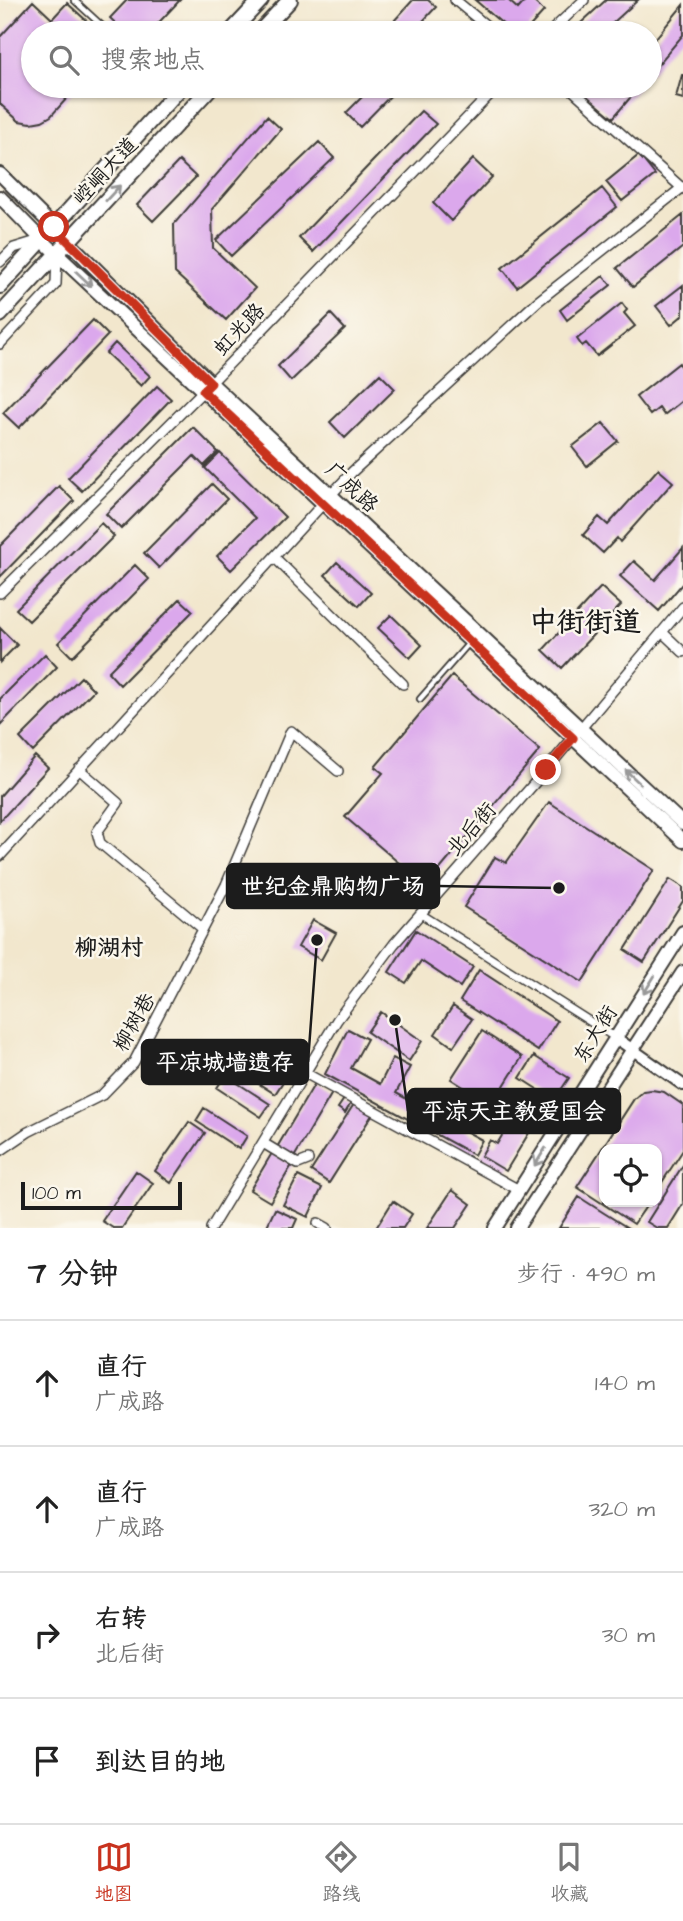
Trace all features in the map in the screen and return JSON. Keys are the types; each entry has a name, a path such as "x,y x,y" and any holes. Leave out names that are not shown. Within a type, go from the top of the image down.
{"main road":[{"path":"271,21 290,0"},
{"path":"240,21 255,2"},
{"name":"崆峒大道","path":"0,286 166,98"},
{"name":"崆峒大道","path":"0,315 201,98"},
{"name":"广成路","path":"0,174 69,241 207,387"},
{"name":"广成路","path":"0,197 57,254 207,387 577,733 683,841"},
{"name":"广成路","path":"327,498 470,641 683,824"},
{"name":"东大街","path":"495,1228 683,932"},
{"name":"东大街","path":"517,1228 683,972"}],"street":[{"path":"455,0 480,21"},
{"path":"562,21 584,0"},
{"name":"虹光路","path":"0,593 207,387 486,98"},
{"path":"0,856 352,471 537,302 682,188 581,98"},
{"path":"0,262 14,248 42,240"},
{"path":"0,344 56,284 57,254"},
{"path":"274,556 403,684"},
{"name":"北后街","path":"211,1228 337,1020 394,944 683,607"},
{"path":"662,632 683,652"},
{"name":"柳树巷","path":"0,1151 28,1132 102,1095 134,1062 226,885 291,731 338,771"},
{"path":"79,769 118,803 97,832 100,844 203,929"},
{"path":"421,914 616,1038 683,1085"},
{"path":"305,1073 519,1190"},
{"path":"263,1143 298,1164 307,1160"},
{"path":"318,1223 327,1228"}],"lane":[{"path":"74,0 97,21"},
{"path":"420,699 470,641"}],"building":[{"path":"127,0 180,0 160,21 113,21 110,18"},
{"path":"413,0 428,0 436,7 423,21 394,21"},
{"path":"475,0 508,0 518,9 526,0 532,0 544,11 535,21 499,21"},
{"path":"606,0 638,0 615,21 583,21"},
{"path":"33,1 52,19 67,3 87,21 21,21 21,98 67,98 51,116 31,123 19,121 0,104 0,37"},
{"path":"683,5 683,35 662,60 662,30"},
{"path":"683,75 683,99 676,97"},
{"path":"361,98 388,98 360,127 346,113"},
{"path":"589,98 630,98 613,118"},
{"path":"421,111 436,124 313,252 299,238"},
{"path":"267,116 281,129 212,209 213,248 255,288 226,320 175,273 174,224"},
{"path":"319,142 334,158 231,256 216,240"},
{"path":"639,155 655,175 622,201 606,182"},
{"path":"473,159 492,177 451,221 433,203"},
{"path":"179,161 196,177 153,221 137,205"},
{"path":"602,188 617,207 517,287 502,268"},
{"path":"683,215 683,247 633,287 617,268"},
{"path":"603,276 611,285 567,320 560,310"},
{"path":"683,285 683,315 671,325 656,306"},
{"path":"622,303 627,310 624,313 635,326 597,356 586,343 582,346 577,339"},
{"path":"331,314 345,329 291,381 278,366"},
{"path":"93,320 108,335 19,428 3,413"},
{"path":"115,343 150,376 141,386 106,353"},
{"path":"679,363 683,369 683,400 664,415 659,408 650,415 636,397"},
{"path":"380,374 395,389 345,438 330,422"},
{"path":"157,386 171,399 82,491 68,478"},
{"path":"603,423 618,441 587,466 572,447"},
{"path":"193,427 218,452 204,466 194,456 121,529 106,514"},
{"path":"220,453 285,517 231,570 217,556 255,518 205,468"},
{"path":"658,469 673,482 620,542 617,538 603,553 583,535 599,517 608,525"},
{"path":"212,484 227,499 159,568 144,553"},
{"path":"59,486 74,501 0,577 0,546"},
{"path":"101,523 114,536 29,621 16,609"},
{"path":"683,548 683,583 659,611 620,576 634,561 655,580"},
{"path":"337,562 371,593 359,606 325,575"},
{"path":"135,565 149,579 72,657 58,643"},
{"path":"601,587 621,605 562,668 543,650"},
{"path":"180,599 193,611 120,685 108,672"},
{"path":"391,615 422,645 410,658 378,628"},
{"path":"0,628 17,645 0,662"},
{"path":"45,654 57,667 0,725 0,699"},
{"path":"452,676 540,750 426,886 345,817 383,773 375,767"},
{"path":"81,677 94,690 33,752 20,738"},
{"path":"35,756 48,768 0,821 0,796"},
{"path":"549,802 654,870 582,982 464,907 495,857 506,863"},
{"path":"670,879 683,887 683,901 644,962 625,950"},
{"path":"313,920 336,933 321,960 298,947"},
{"path":"416,930 473,967 460,987 421,961 406,983 389,972"},
{"path":"479,970 557,1021 538,1051 460,1001"},
{"path":"453,1006 472,1019 453,1047 435,1034"},
{"path":"381,1012 422,1041 409,1061 367,1032"},
{"path":"348,1029 367,1039 351,1068 380,1084 393,1058 410,1067 396,1093 482,1140 474,1155 325,1074"},
{"path":"482,1031 522,1057 492,1105 451,1079"},
{"path":"242,1048 286,1077 275,1094 231,1066"},
{"path":"534,1056 569,1078 554,1100 520,1078"},
{"path":"225,1075 270,1104 261,1117 217,1088"},
{"path":"315,1083 332,1093 293,1159 276,1149"},
{"path":"643,1091 664,1092 683,1105 683,1150 662,1182 662,1144 605,1144 634,1099"},
{"path":"516,1097 541,1113 506,1171 481,1156 490,1140 497,1144 518,1109 512,1105"},
{"path":"344,1099 351,1103 345,1113 338,1108"},
{"path":"354,1104 372,1115 329,1183 311,1171"},
{"path":"204,1108 247,1136 239,1149 196,1121"},
{"path":"189,1122 205,1133 171,1183 155,1171"},
{"path":"272,1153 292,1165 270,1202 250,1190"},
{"path":"599,1153 599,1201 577,1187"},
{"path":"683,1165 683,1204 668,1228 657,1228 647,1222 656,1207 662,1207 662,1198"},
{"path":"136,1171 153,1183 122,1228 113,1228 102,1221"},
{"path":"298,1176 322,1188 308,1217 283,1205"},
{"path":"452,1190 471,1204 455,1228 427,1228"},
{"path":"579,1197 604,1213 628,1228 559,1228"},
{"path":"393,1201 412,1214 403,1228 376,1228"},
{"path":"608,1207 646,1207 634,1224"},
{"path":"275,1209 297,1219 293,1228 266,1228"}],"place":[{"name":"世纪金鼎购物广场","path":"559,888"},
{"name":"平凉城墙遗存","path":"317,940"},
{"name":"平涼天主教爱国会","path":"395,1020"}],"district":[{"name":"中街街道","path":"585,621"},
{"name":"柳湖村","path":"109,947"}],"route":[{"path":"54,227 211,383 203,391 573,738 546,770"}]}
